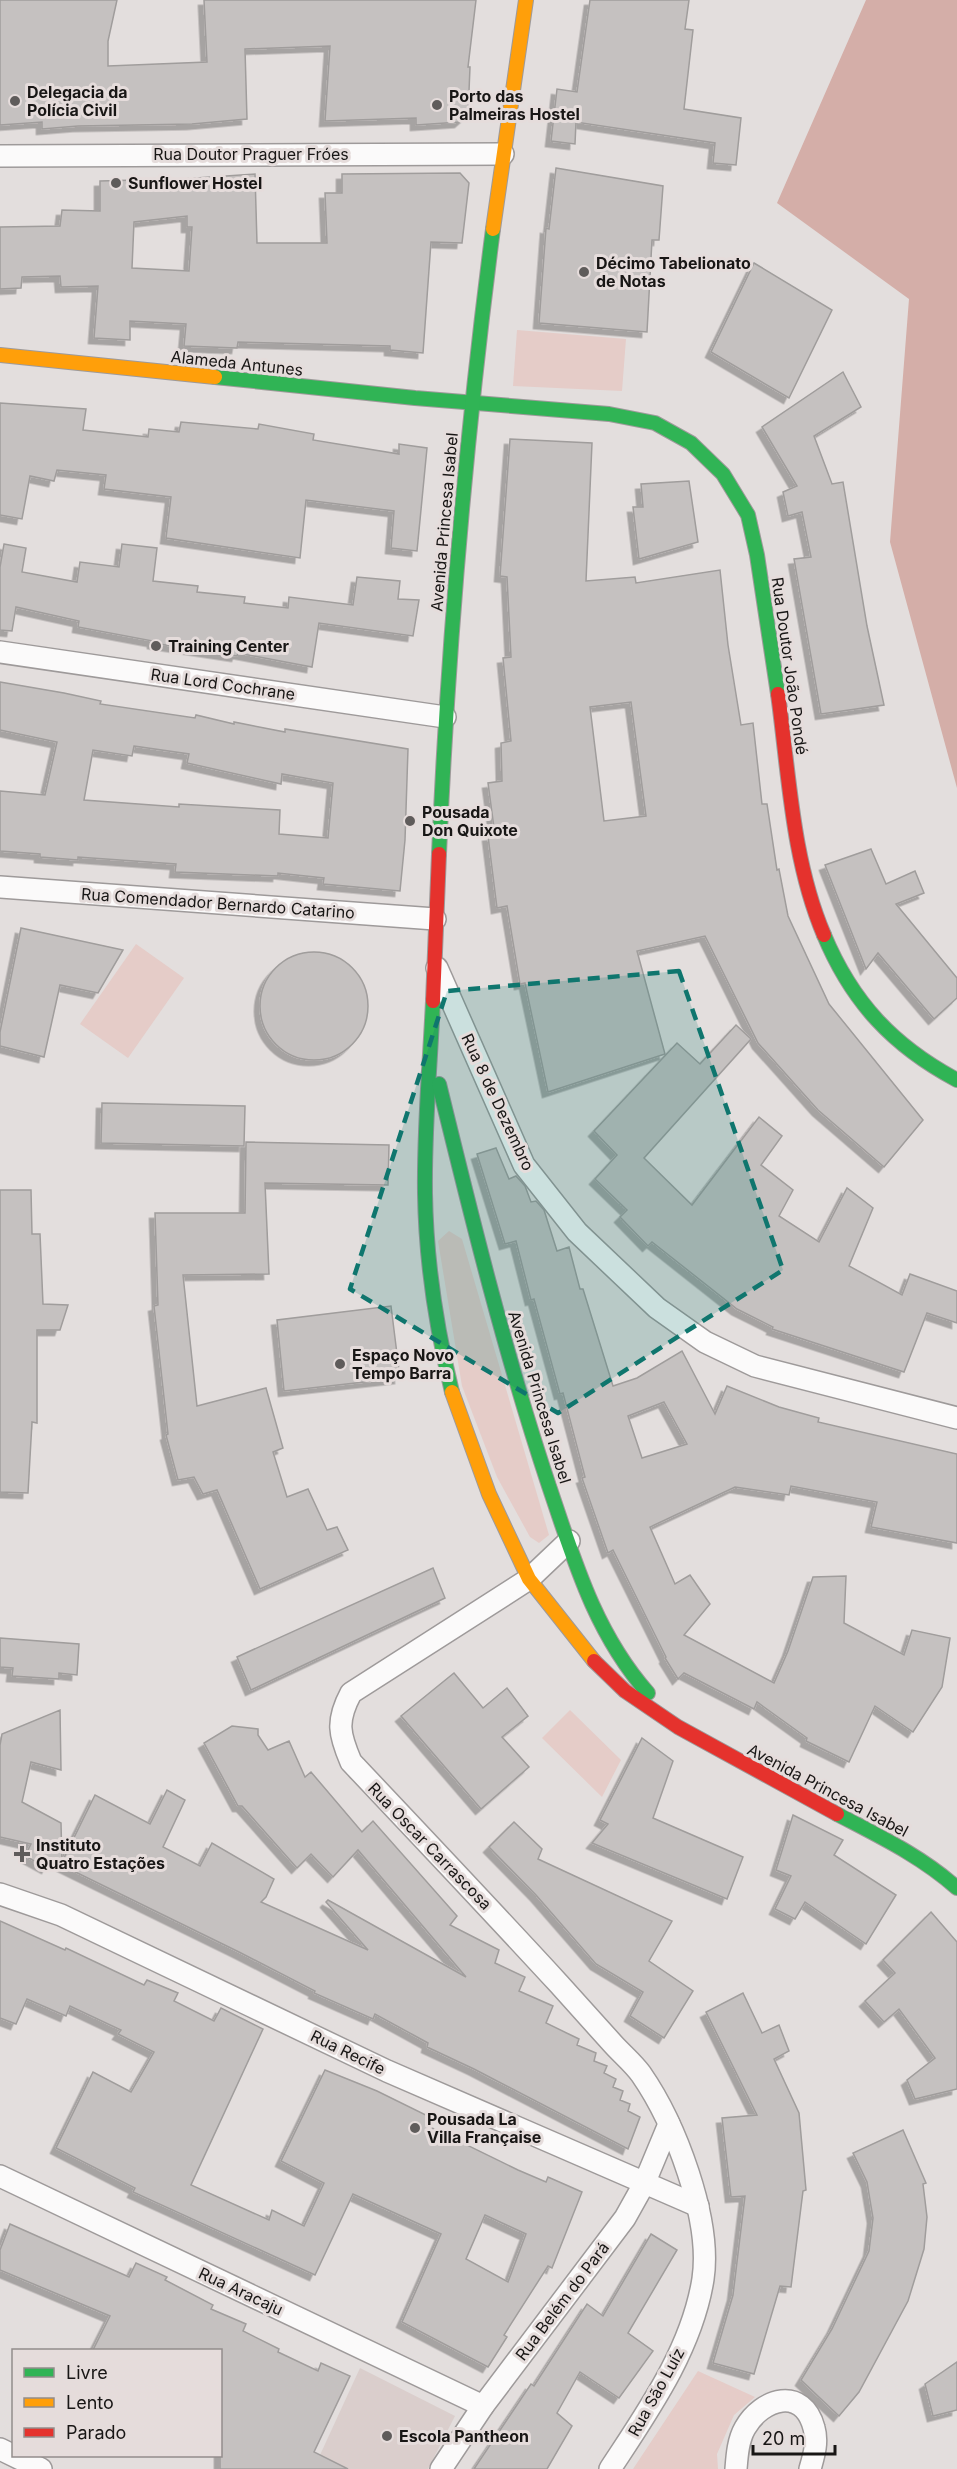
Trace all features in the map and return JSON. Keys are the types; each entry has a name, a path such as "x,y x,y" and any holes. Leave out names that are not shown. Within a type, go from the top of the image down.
{"main road":[{"name":"Avenida Princesa Isabel","path":"526,0 503,154 472,403 457,556 445,717 425,1193 426,1235 440,1344 455,1403 489,1494 529,1579 590,1657 625,1691 678,1727 910,1852 937,1870 957,1888"},
{"name":"Alameda Antunes","path":"0,355 472,403"},
{"name":"Rua Doutor João Pondé","path":"472,403 609,414 655,423 691,443 723,474 747,515 757,555 809,892 825,941 849,987 885,1031 930,1068 957,1080"},
{"name":"Avenida Princesa Isabel","path":"431,1049 474,1228 528,1426 587,1596 636,1680 678,1727"},
{"path":"459,1219 474,1228"},
{"path":"426,1235 436,1224"}],"street":[{"name":"Rua Doutor Praguer Fróes","path":"0,156 503,154"},
{"name":"Rua Lord Cochrane","path":"0,652 445,717"},
{"name":"Rua Comendador Bernardo Catarino","path":"0,887 435,919"},
{"name":"Rua 8 de Dezembro","path":"434,962 524,1165 577,1232 657,1308 705,1342 755,1366 957,1418"},
{"name":"Rua Oscar Carrascosa","path":"569,1541 529,1579 351,1694 342,1710 340,1737 351,1762 502,1921 640,2074 669,2124 698,2206"},
{"name":"Rua Recife","path":"0,1894 61,1915 387,2071 698,2206"},
{"name":"Rua Belém do Pará","path":"441,2469 483,2406 625,2218 644,2184 669,2124"},
{"name":"Rua Aracaju","path":"0,2176 483,2406"},
{"name":"Rua São Luíz","path":"610,2469 674,2366 694,2317 703,2278 704,2235 698,2206"},
{"path":"736,2469 738,2449 745,2428 760,2409 777,2400 791,2400 804,2408 814,2427 816,2449 810,2469"},
{"path":"16,2457 41,2469"}],"highlighted area":[{"path":"679,971 783,1270 558,1413 350,1289 447,991"}],"shaded area":[{"path":"866,0 957,0 957,788 890,542 909,299 777,203"},
{"path":"517,330 626,339 622,391 513,386"},
{"path":"136,944 184,978 128,1058 80,1024"},
{"path":"449,1231 462,1239 549,1535 539,1543 530,1537 497,1477 462,1386 438,1241"},
{"path":"570,1710 621,1760 602,1797 542,1738"},
{"name":"Escola Pantheon","path":"360,2368 455,2416 428,2469 348,2469 320,2455"},
{"path":"698,2371 755,2397 734,2415 717,2454 718,2469 633,2469"}],"building":[{"path":"0,0 117,0 108,41 108,66 207,62 204,0 476,0 468,67 470,67 468,115 460,122 416,125 416,118 325,121 330,46 245,49 247,119 192,124 42,129 42,122 0,125"},
{"path":"590,0 689,0 685,29 693,30 684,109 741,118 736,165 713,163 715,143 576,122 575,144 551,141 557,89 577,92"},
{"path":"556,168 663,186 659,240 652,240 647,332 539,323 546,228 549,229"},
{"path":"460,173 469,183 462,243 431,242 423,353 390,350 390,346 238,342 237,348 184,346 186,324 130,321 130,340 94,338 98,286 61,287 60,276 22,277 21,288 0,289 0,227 60,226 62,210 100,211 100,181 136,180 136,182 255,174 257,243 327,243 325,193 342,193 342,174","holes":["187,216 187,227 192,227 189,271 132,268 134,222"]},
{"path":"754,263 832,310 789,398 711,352"},
{"path":"843,372 861,407 814,436 832,484 843,482 867,626 884,705 821,714 794,559 811,557 802,512 788,516 783,492 797,486 762,427"},
{"path":"0,403 86,409 83,430 148,437 149,429 179,432 181,422 258,429 259,424 314,434 313,440 399,454 399,444 427,448 417,551 391,548 394,511 306,500 300,558 166,538 171,497 104,489 106,475 57,470 54,481 30,476 22,519 0,515"},
{"path":"510,439 592,443 586,581 635,577 636,583 720,570 728,645 741,725 753,723 762,804 767,804 777,870 779,869 788,916 829,1004 923,1120 884,1167 818,1110 758,1043 705,936 637,951 665,1054 548,1092 525,983 520,984 507,906 497,908 488,836 495,835 488,783 502,781 501,743 511,741 503,658 511,657 507,577 500,576","holes":["631,702 646,816 604,821 590,707"]},
{"path":"689,481 698,542 639,559 633,507 643,507 641,484"},
{"path":"4,544 26,548 22,572 77,582 80,562 119,567 122,544 157,548 153,581 198,586 197,592 245,597 244,603 288,608 289,597 353,605 357,577 400,581 398,599 419,600 413,636 319,623 312,667 238,653 237,656 153,643 153,641 78,627 79,621 16,607 12,631 0,630 0,567"},
{"path":"0,682 101,701 100,704 195,718 196,715 234,724 234,722 285,732 285,729 408,749 405,840 400,891 323,884 324,878 278,873 278,876 175,872 176,864 78,857 78,860 0,851 0,791 45,795 57,742 0,730","holes":["134,746 189,754 187,763 281,784 282,774 333,783 328,838 279,834 280,810 179,804 179,807 84,800 93,750 132,756"]},
{"path":"871,849 886,884 915,871 924,893 896,904 957,978 957,998 934,1019 878,953 866,969 825,865"},
{"path":"21,928 123,950 98,993 60,985 44,1057 0,1046 0,1032"},
{"path":"314,952 335,956 352,968 364,985 368,1006 364,1027 352,1044 335,1056 314,1060 293,1056 276,1044 264,1027 260,1006 264,985 276,968 293,956"},
{"path":"736,1025 751,1039 644,1158 692,1205 759,1117 782,1136 761,1165 793,1190 779,1216 819,1242 847,1188 873,1208 849,1266 902,1295 910,1274 957,1291 957,1323 927,1313 904,1372 772,1329 773,1327 737,1309 652,1242 648,1246 620,1217 627,1210 595,1179 617,1155 594,1131 677,1043 700,1064"},
{"path":"102,1103 245,1106 244,1146 101,1143"},
{"path":"246,1142 389,1145 388,1185 265,1183 269,1274 183,1275 197,1406 266,1388 283,1448 273,1452 287,1497 308,1489 327,1530 337,1527 348,1550 260,1589 217,1490 203,1494 194,1477 178,1480 166,1435 168,1434 154,1306 158,1305 155,1213 245,1213"},
{"path":"496,1148 509,1179 516,1176 525,1186 531,1202 536,1201 544,1210 557,1251 569,1247 580,1289 583,1289 613,1386 637,1378 682,1351 715,1414 727,1386 779,1407 819,1418 818,1422 957,1454 957,1543 871,1527 877,1502 791,1486 789,1495 735,1487 650,1527 675,1584 690,1575 710,1604 684,1635 774,1683 788,1651 813,1577 846,1576 844,1623 904,1655 912,1630 950,1638 942,1687 913,1732 875,1706 849,1762 806,1741 807,1738 757,1702 754,1709 684,1673 678,1679 665,1658 613,1550 608,1553 582,1478 585,1477 563,1393 560,1394 534,1299 531,1300 516,1241 505,1244 477,1154","holes":["664,1402 687,1444 642,1458 628,1416"]},
{"path":"0,1190 31,1190 32,1234 40,1234 43,1304 68,1305 60,1330 37,1330 37,1423 32,1422 28,1493 0,1492"},
{"path":"391,1306 400,1378 284,1391 277,1320"},
{"path":"433,1568 445,1598 251,1690 237,1657"},
{"path":"0,1638 79,1644 77,1675 59,1673 59,1679 12,1676 13,1668 0,1667"},
{"path":"454,1673 483,1708 507,1688 528,1716 502,1737 529,1767 481,1809 401,1716"},
{"path":"60,1710 61,1770 31,1762 22,1802 61,1823 62,1862 95,1795 150,1824 167,1790 185,1800 163,1847 200,1866 212,1843 274,1879 266,1897 261,1902 368,1950 326,1902 328,1900 466,1977 358,1850 333,1877 311,1854 297,1868 242,1806 238,1806 204,1743 232,1726 258,1729 258,1735 268,1750 289,1741 305,1777 311,1772 362,1832 373,1821 457,1916 450,1925 499,1950 495,1963 525,1977 519,1991 553,2006 546,2023 579,2039 577,2045 596,2053 594,2061 607,2066 604,2073 616,2079 613,2087 623,2091 620,2100 630,2104 628,2111 640,2117 628,2149 427,2047 428,2043 375,2014 373,2019 314,1993 315,1991 239,1952 51,1860 47,1868 25,1856 31,1844 0,1837 2,1734"},
{"path":"642,1738 673,1761 653,1818 743,1857 727,1899 592,1843 608,1824 600,1820"},
{"path":"793,1815 843,1840 834,1855 896,1895 866,1944 805,1902 795,1919 775,1909 791,1876 776,1870"},
{"path":"514,1822 542,1849 538,1859 672,1921 649,1961 693,1991 664,2038 630,2016 643,1992 596,1964 536,1895 489,1847"},
{"path":"931,1912 957,1942 957,2089 915,2099 907,2080 935,2058 899,2009 884,2022 865,2001 895,1973 883,1960"},
{"path":"0,1921 65,1950 66,1948 144,1985 147,1980 178,1993 174,2001 214,2021 221,2008 263,2029 191,2185 269,2220 272,2210 304,2226 324,2183 281,2161 325,2070 377,2091 434,2119 430,2127 518,2170 546,2182 548,2177 582,2192 552,2268 548,2266 504,2335 507,2337 488,2367 402,2322 441,2234 353,2194 315,2275 133,2192 135,2188 56,2148 93,2072 131,2092 154,2052 118,2034 121,2030 70,2006 66,2016 27,1999 16,2024 0,2018","holes":["485,2215 526,2234 508,2282 466,2259"]},
{"path":"743,1993 762,2033 779,2025 789,2051 774,2059 799,2113 806,2190 803,2191 791,2287 780,2286 754,2374 713,2363 733,2295 745,2196 731,2197 722,2118 757,2115 706,2012"},
{"path":"903,2130 926,2183 923,2184 927,2217 924,2249 908,2301 859,2392 839,2416 801,2380 832,2329 869,2251 873,2218 867,2182 853,2153"},
{"path":"10,2224 129,2277 136,2263 167,2277 165,2280 213,2305 211,2309 246,2324 243,2331 279,2349 278,2352 318,2371 321,2363 350,2376 314,2452 348,2469 220,2469 222,2349 94,2349 110,2316 0,2270 0,2250"},
{"path":"651,2234 677,2250 628,2333 653,2351 619,2398 580,2372 557,2413 572,2426 547,2469 474,2469 531,2384 534,2386 587,2304 603,2316"},
{"path":"957,2362 957,2410 933,2416 925,2384"}],"traffic: fast":[{"path":"439,854 447,697 459,540 474,384 493,229"},
{"path":"215,377 415,398 609,414 655,423 691,443 723,474 748,515 757,555 778,694"},
{"path":"824,935 848,981 877,1020 913,1052 957,1080"},
{"path":"433,1001 425,1145 427,1244 441,1343 452,1392"},
{"path":"439,1084 504,1336 533,1436 577,1568 600,1621 614,1646 648,1693"},
{"path":"837,1814 914,1856 957,1888"}],"traffic: slow":[{"path":"493,229 526,0"},
{"path":"0,355 215,377"},
{"path":"452,1392 489,1494 529,1579 594,1661"}],"traffic: jam":[{"path":"778,694 798,847 813,906 824,935"},
{"path":"433,1001 439,854"},
{"path":"594,1661 625,1691 678,1727 837,1814"}],"place":[{"name":"Delegacia da Polícia Civil","path":"15,101"},
{"name":"Porto das Palmeiras Hostel","path":"437,105"},
{"name":"Sunflower Hostel","path":"116,183"},
{"name":"Décimo Tabelionato de Notas","path":"584,272"},
{"name":"Training Center","path":"156,646"},
{"name":"Pousada Don Quixote","path":"410,821"},
{"name":"Espaço Novo Tempo Barra","path":"340,1364"},
{"name":"Instituto Quatro Estações","path":"22,1854"},
{"name":"Pousada La Villa Française","path":"415,2128"},
{"name":"Escola Pantheon","path":"387,2436"}]}
